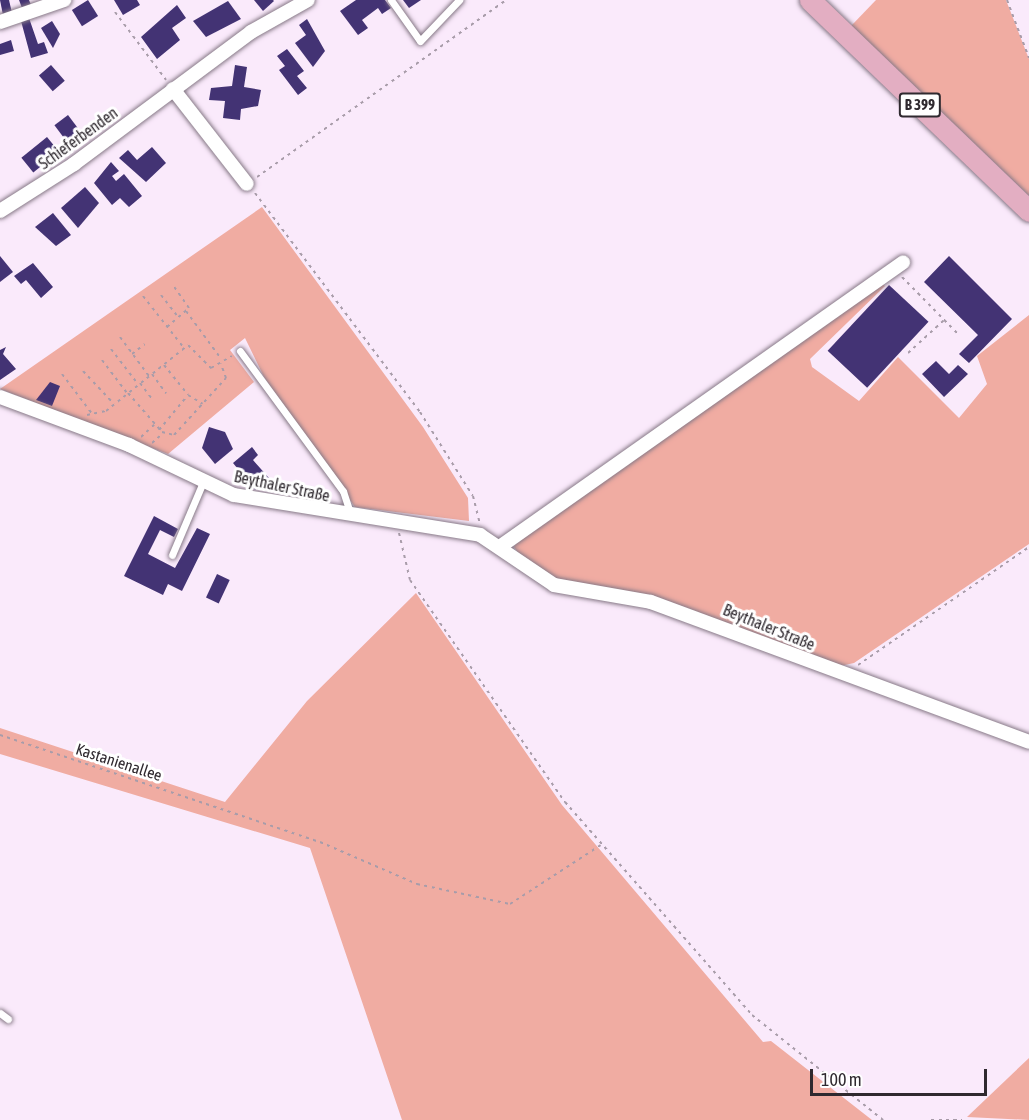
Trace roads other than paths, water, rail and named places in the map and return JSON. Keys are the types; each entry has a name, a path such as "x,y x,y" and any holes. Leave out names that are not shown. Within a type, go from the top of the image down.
{"main road":[{"name":"B 399","path":"810,0 1029,211"}],"street":[{"path":"0,22 64,0"},
{"name":"Schieferbenden","path":"0,211 251,32 308,0"},
{"path":"173,89 248,184"},
{"path":"501,546 898,265"},
{"name":"Beythaler Straße","path":"0,397 129,446 203,482 264,502 351,518 480,535 501,546 554,585 651,602 1029,742"}],"lane":[{"path":"391,0 420,41 459,0"},
{"path":"240,351 343,491 351,518"},
{"path":"172,555 203,482"},
{"path":"0,1013 8,1019"}]}
